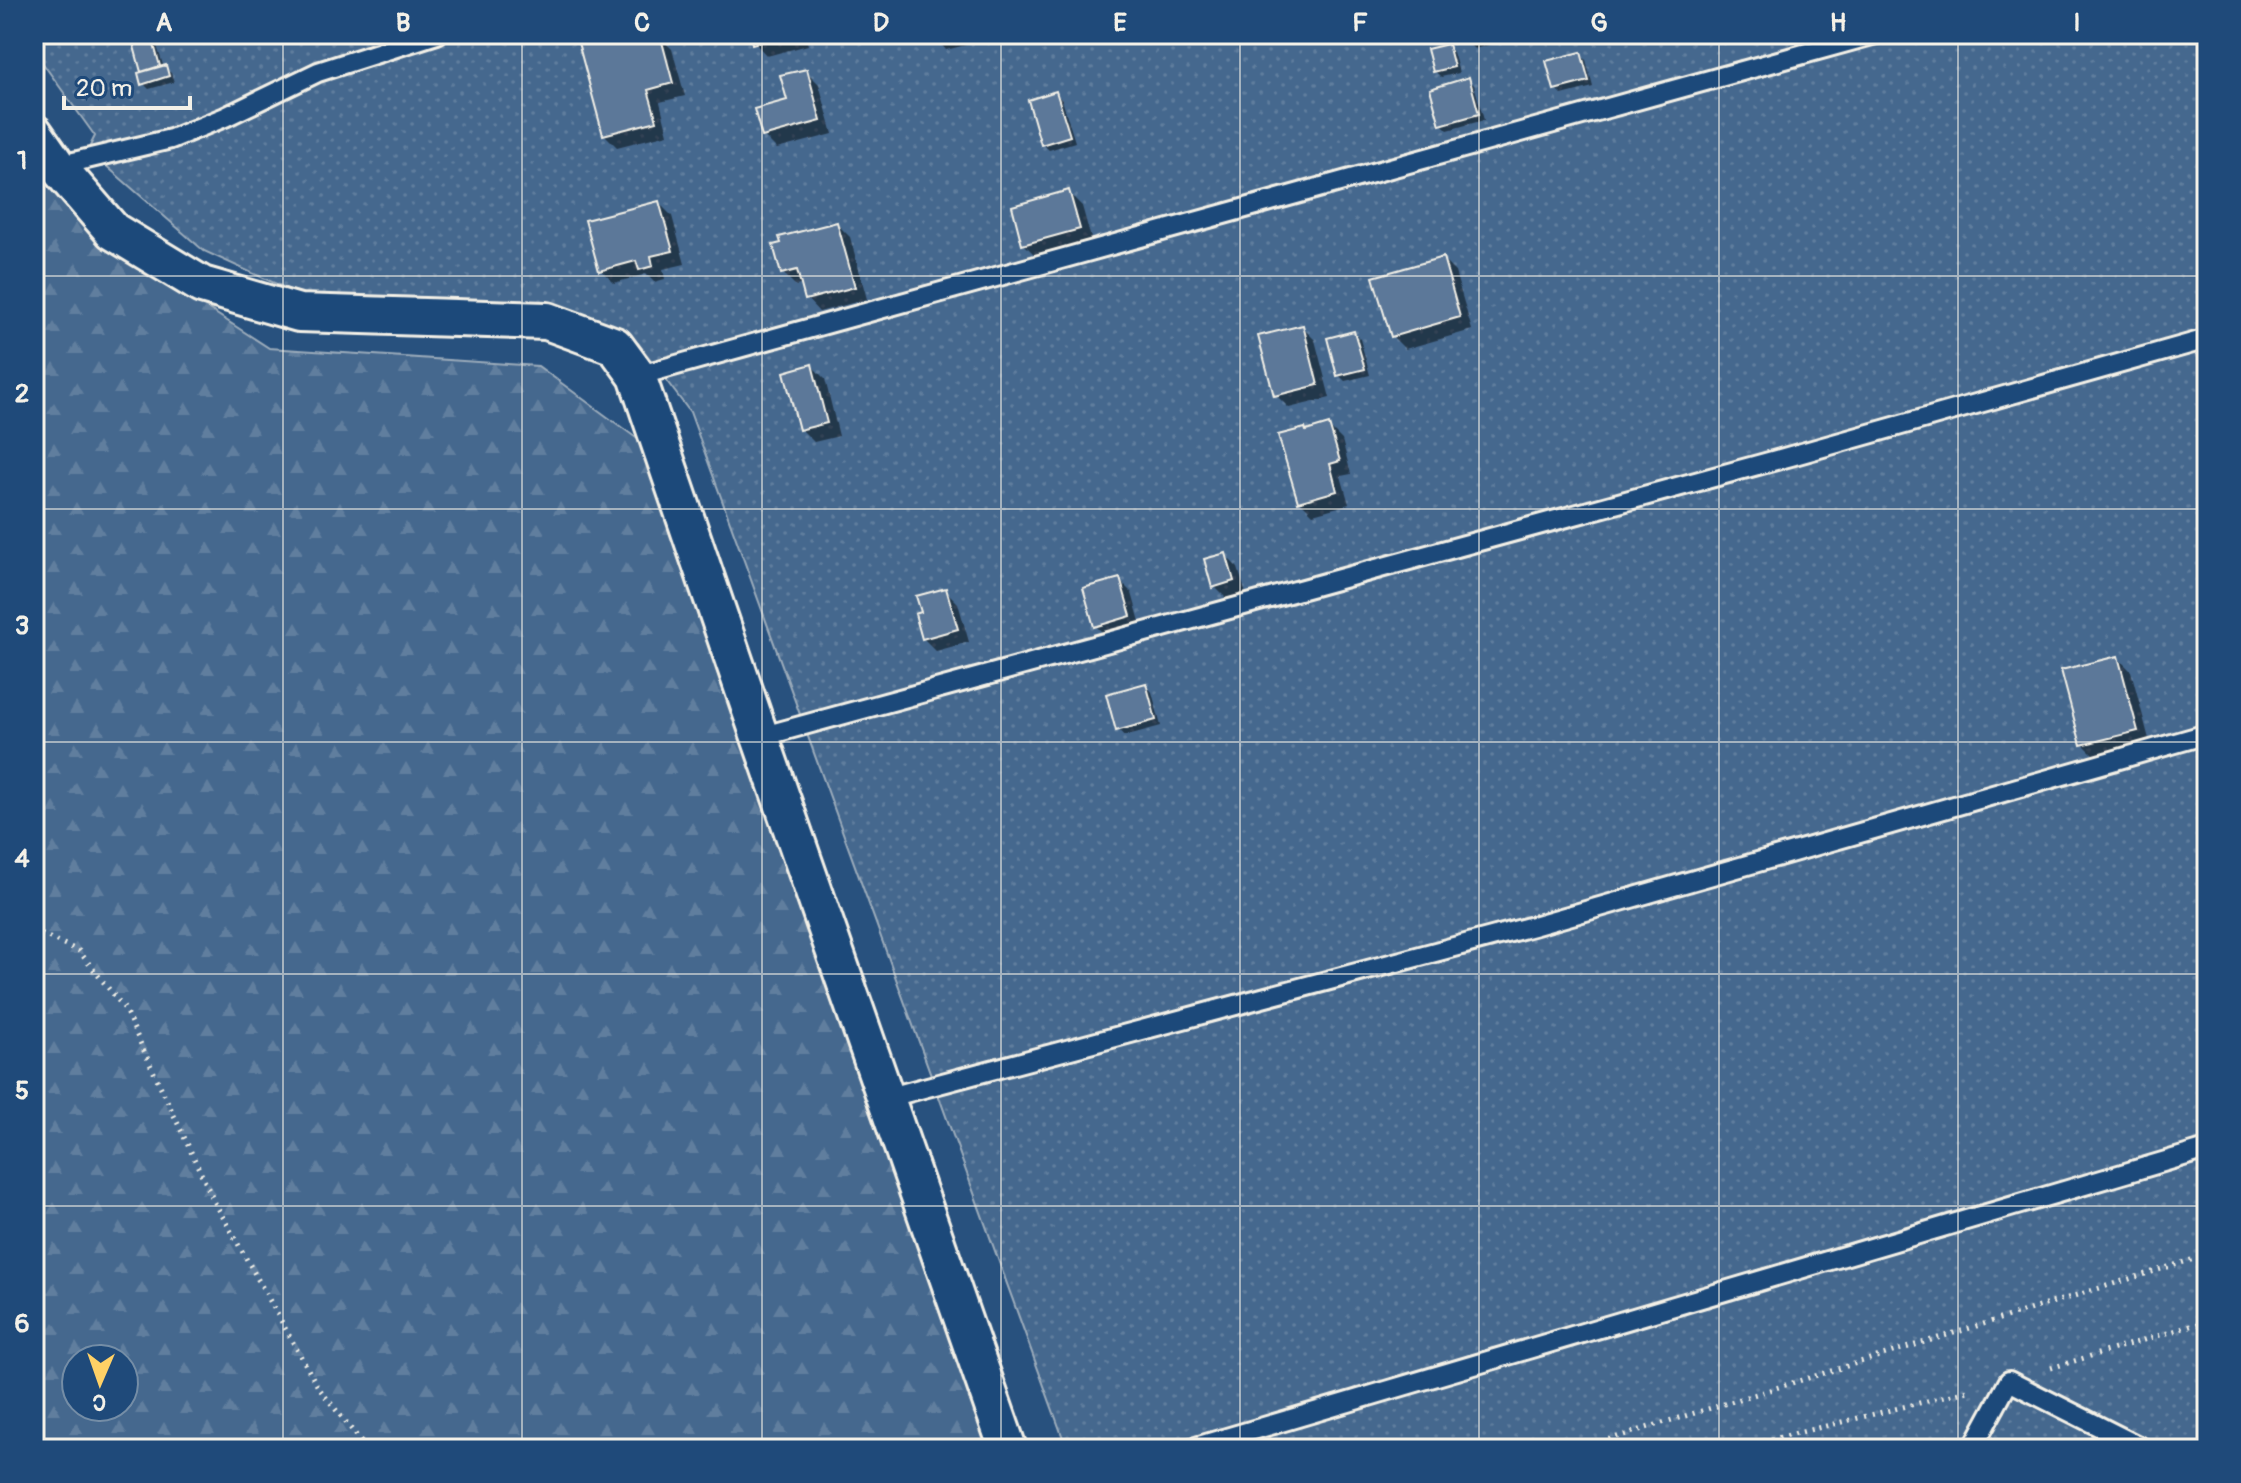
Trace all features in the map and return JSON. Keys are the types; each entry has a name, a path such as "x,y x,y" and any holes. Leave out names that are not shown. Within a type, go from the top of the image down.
{"street":[{"path":"34,133 57,166 113,231 202,285 299,313 547,321 615,346 637,376 1008,1449"}],"lane":[{"path":"57,166 171,139 318,72 437,34"},
{"path":"637,376 1876,34"},
{"path":"760,737 1791,456 2207,339"},
{"path":"886,1098 1533,926 2207,734"},
{"path":"1189,1449 2207,1149"},
{"path":"1972,1449 2009,1381 2144,1449"}],"path":[{"path":"34,931 79,951 124,1008 213,1199 318,1387 367,1449"},
{"path":"1578,1449 2207,1255"}],"green space":[{"path":"34,34 2207,34 2207,1449 1067,1449 690,412 638,343 550,306 305,297 204,251 88,150 95,136 34,51"},
{"path":"34,154 91,233 269,348 538,366 639,440 995,1449 34,1449"}],"building":[{"path":"151,34 160,66 141,72 132,39"},
{"path":"636,34 637,40 660,34 673,83 648,90 657,121 603,135 576,35"},
{"path":"750,34 788,34 752,44"},
{"path":"1448,44 1454,67 1433,72 1427,49"},
{"path":"1581,52 1589,81 1554,90 1546,61"},
{"path":"166,65 169,76 141,85 138,73"},
{"path":"807,69 821,121 762,137 754,109 787,100 780,75"},
{"path":"1469,77 1479,114 1440,125 1430,89"},
{"path":"1056,91 1070,136 1041,145 1028,100"},
{"path":"1069,190 1080,229 1022,245 1012,206"},
{"path":"659,201 673,251 651,256 653,266 639,270 636,261 599,271 585,220"},
{"path":"837,222 855,287 805,300 797,270 781,274 773,245 781,243 779,237"},
{"path":"1443,257 1460,317 1391,337 1373,277"},
{"path":"1303,325 1318,385 1274,396 1258,336"},
{"path":"1354,331 1365,369 1337,376 1327,338"},
{"path":"812,364 827,423 799,430 784,372"},
{"path":"1329,424 1340,461 1330,464 1337,491 1298,502 1278,435"},
{"path":"1226,553 1234,581 1212,588 1204,559"},
{"path":"1120,578 1131,616 1094,627 1083,588"},
{"path":"946,588 958,629 922,639 915,614 921,612 916,596"},
{"path":"2118,656 2138,731 2081,745 2061,670"},
{"path":"1146,683 1156,720 1116,731 1106,694"}]}
